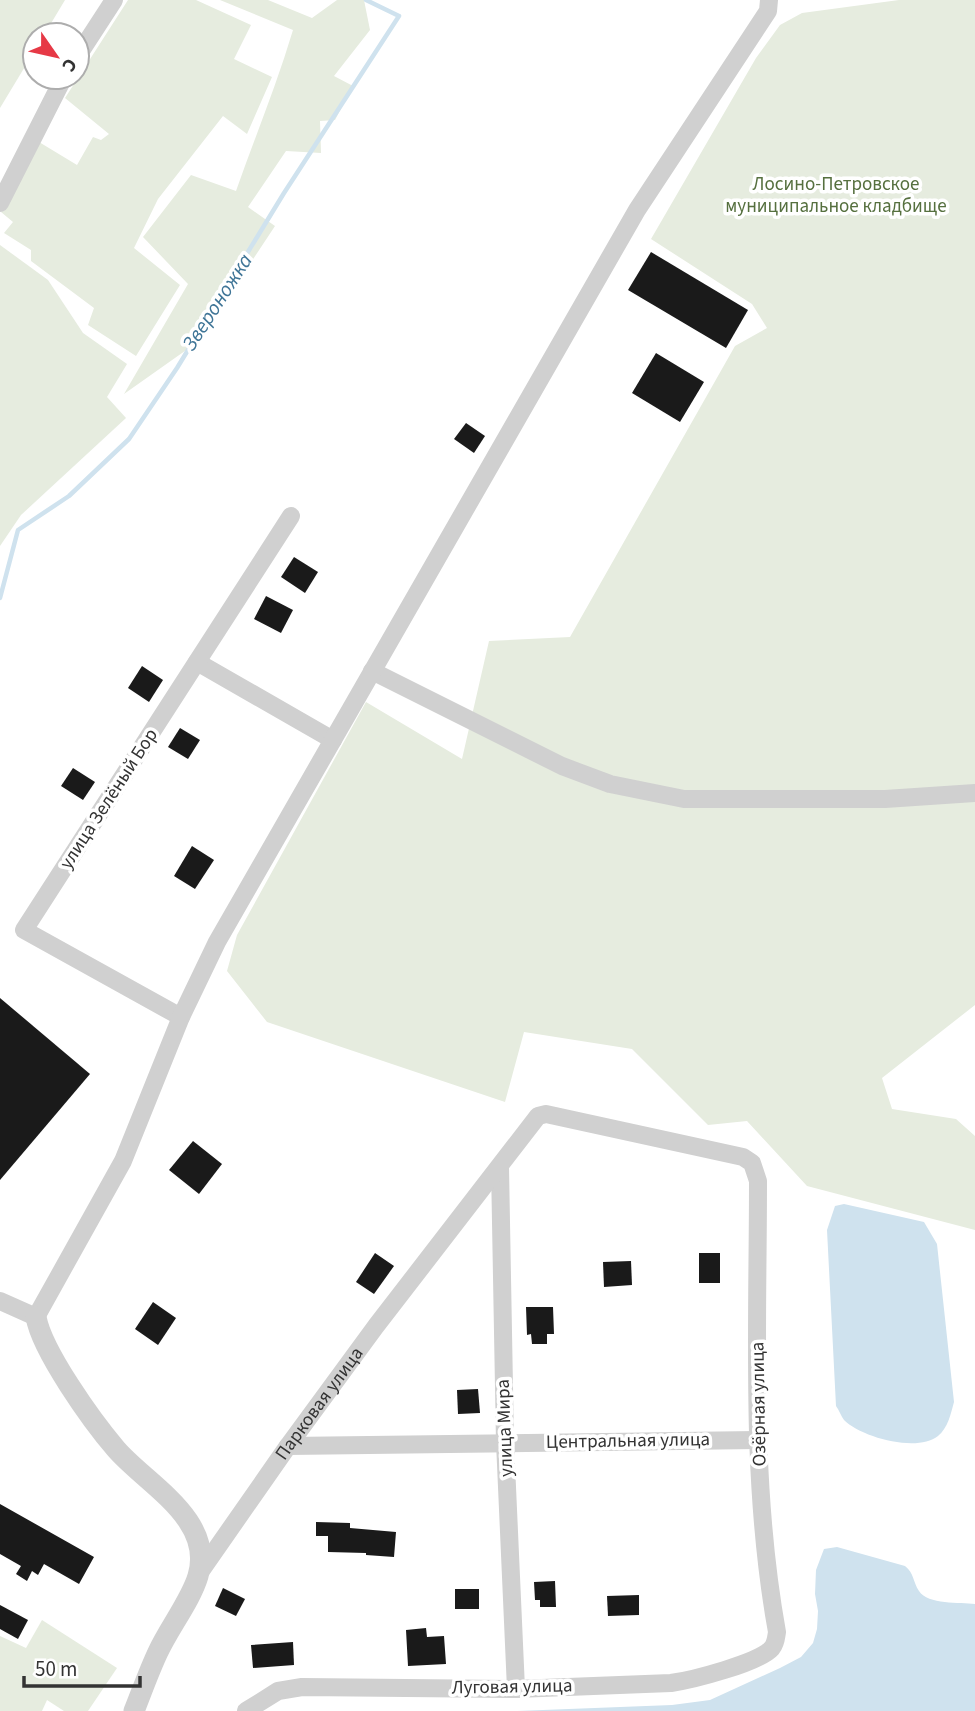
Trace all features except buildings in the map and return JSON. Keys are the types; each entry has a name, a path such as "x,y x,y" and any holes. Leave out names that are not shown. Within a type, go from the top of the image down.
{"street":[{"path":"91,35 114,0"},
{"path":"198,1575 199,1546 184,1513 116,1449 69,1383 39,1332 36,1317 123,1161 181,1017 217,942 637,210 768,10 769,0"},
{"path":"0,203 58,91"},
{"name":"улица Зелёный Бор","path":"181,1017 24,929 291,516"},
{"path":"197,662 333,740"},
{"path":"372,671 562,766 610,784 684,799 885,799 975,793"},
{"name":"Парковая улица","path":"134,1711 158,1652 198,1575 376,1326 538,1116 546,1114 730,1154 743,1157 752,1163"},
{"name":"Озёрная улица","path":"752,1163 758,1181 757,1440 764,1550 777,1632 775,1644"},
{"name":"улица Мира","path":"500,1167 505,1442 516,1689"},
{"path":"0,1301 36,1317"},
{"name":"Центральная улица","path":"288,1446 757,1440"},
{"name":"Луговая улица","path":"246,1711 278,1691 302,1687 516,1689 690,1680 760,1657 775,1644"}],"green space":[{"path":"0,0 65,0 52,21 21,21 21,73 0,108"},
{"path":"128,0 196,0 251,25 234,59 272,77 247,134 223,116 158,199 134,248 180,285 136,356 88,325 94,308 31,261 31,250 4,233 13,222 1,212 39,142 77,165 93,137 101,140 109,134 65,98 70,91 91,91 91,58"},
{"path":"220,0 268,0 312,18 337,0 364,0 370,30 334,76 353,86 335,120 320,121 321,153 286,151 248,207 275,226 199,341 124,394 188,284 143,237 191,175 236,191 293,30"},
{"name":"Лосино-Петровское муниципальное кладбище","path":"899,0 975,0 975,1005 882,1078 892,1109 956,1119 975,1136 975,1230 807,1186 747,1121 708,1125 632,1049 524,1032 505,1102 267,1022 227,971 237,935 366,702 462,759 489,641 570,637 735,346 767,328 752,304 651,239 756,58 780,25 802,13"},
{"path":"0,245 48,280 83,333 127,364 107,397 126,418 21,515 0,546"},
{"path":"42,1620 117,1668 88,1711 64,1711 47,1700 42,1711 0,1711 0,1636 26,1648"}],"water":[{"path":"844,1204 924,1222 937,1244 954,1402 944,1429 929,1441 904,1443 876,1437 844,1420 836,1406 827,1230 835,1206"},
{"path":"837,1547 905,1566 919,1591 929,1599 975,1604 975,1711 517,1711 672,1705 710,1700 780,1668 801,1657 813,1643 818,1611 815,1594 816,1570 824,1549"}],"waterway":[{"name":"Звероножка","path":"0,598 18,530 69,496 129,439 177,368 284,193 399,16 366,0"}]}
